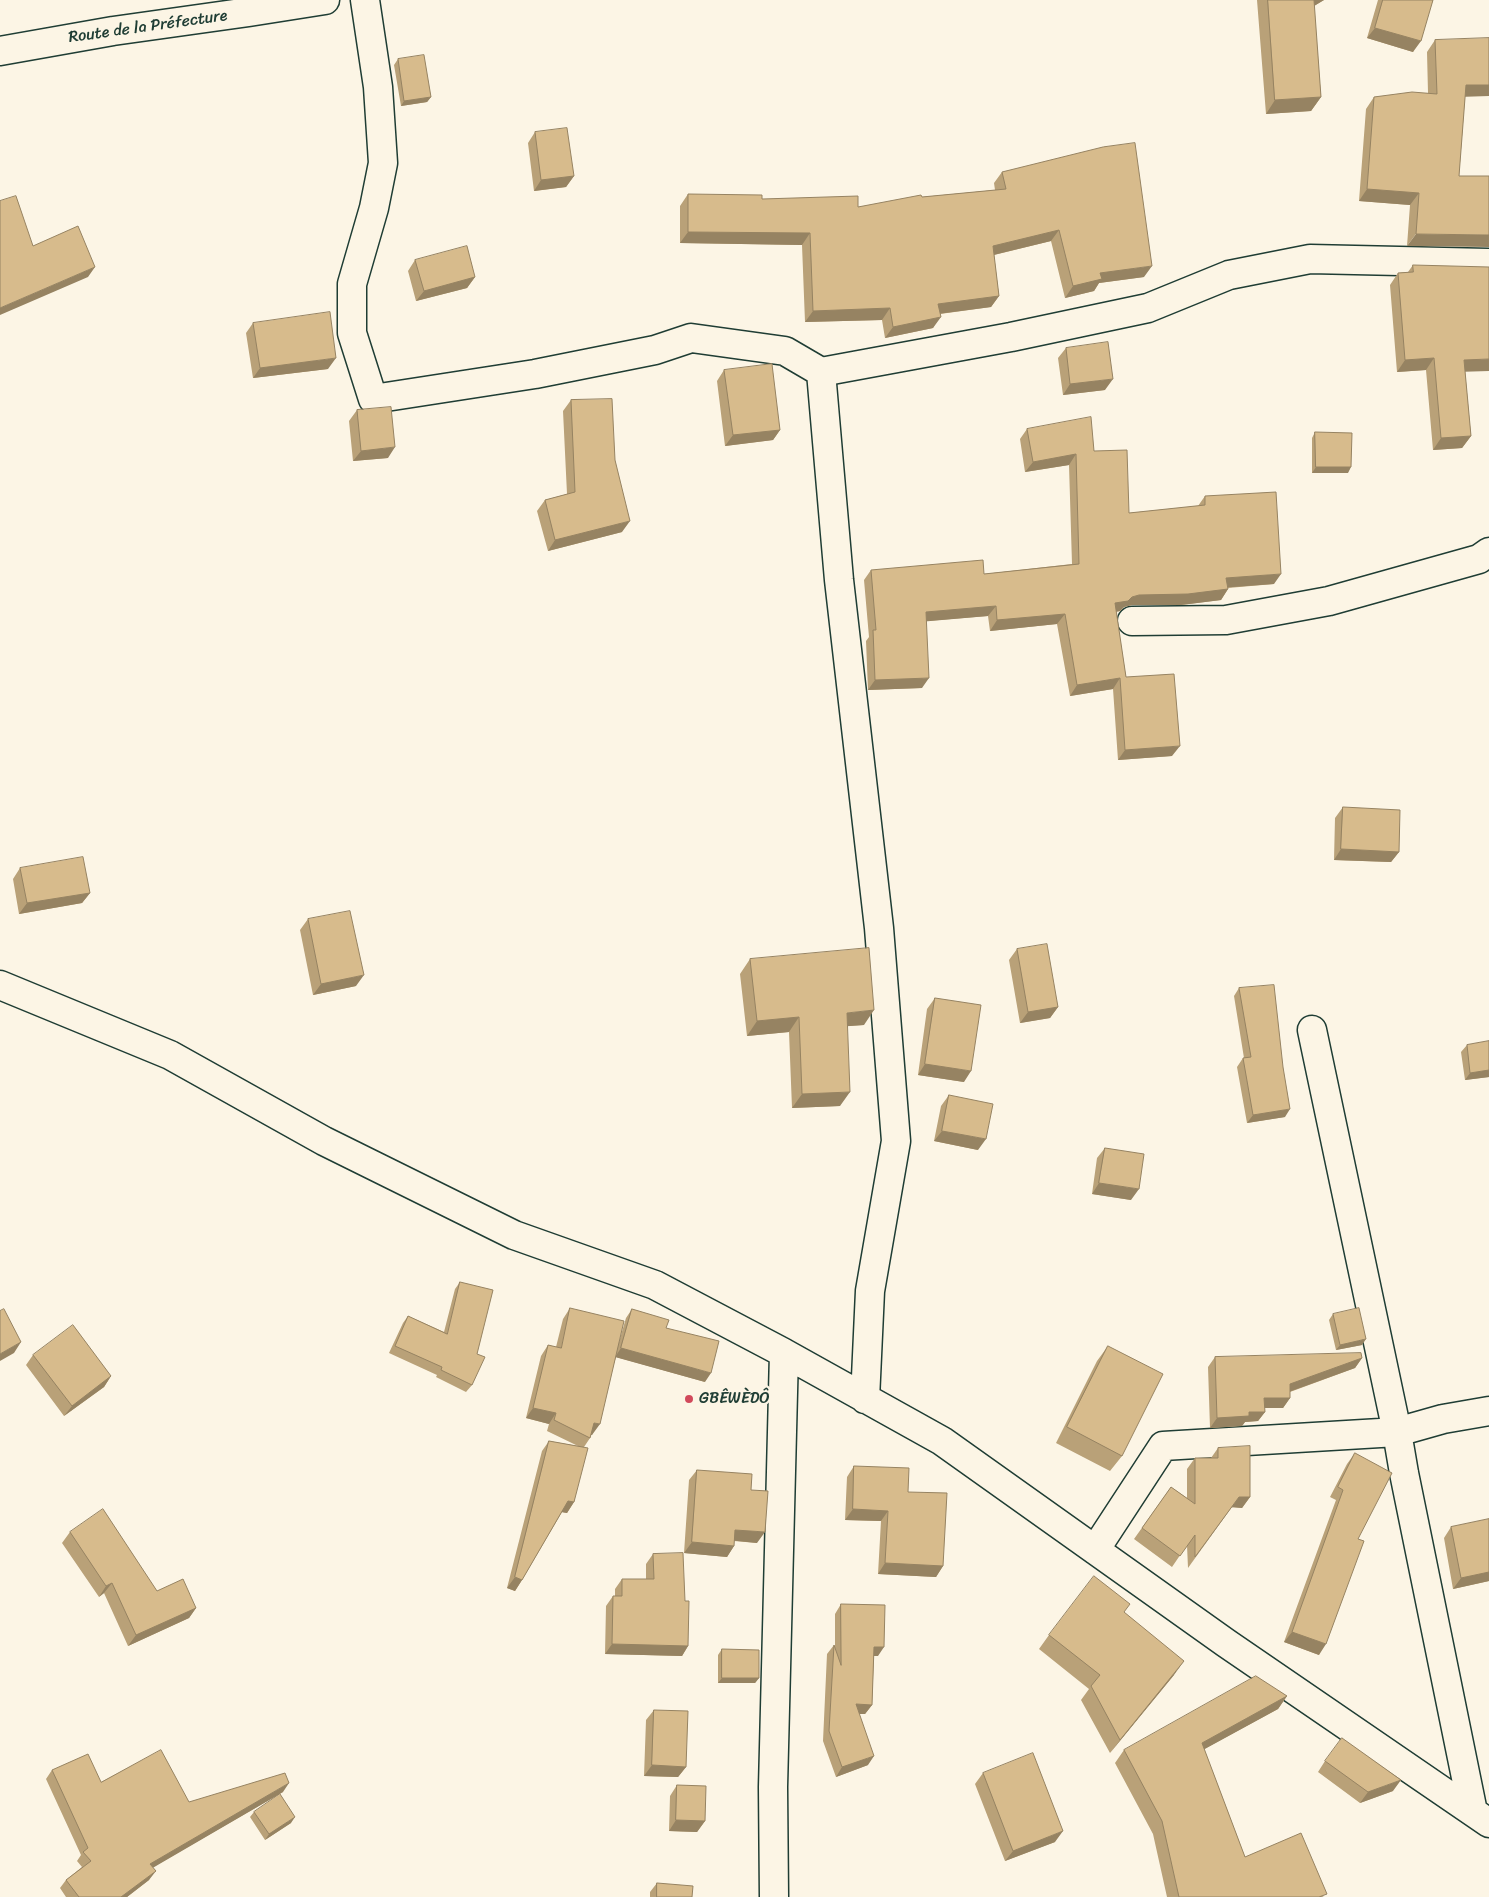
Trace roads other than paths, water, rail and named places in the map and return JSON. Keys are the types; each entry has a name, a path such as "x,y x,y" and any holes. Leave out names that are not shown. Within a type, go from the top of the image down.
{"street":[{"name":"Route de la Préfecture","path":"0,50 248,6 325,0"},
{"path":"366,0 378,87 383,163 374,208 352,284 352,333 373,399 536,374 655,350 691,338 785,351 821,372 1011,337 1148,308 1229,275 1310,260 1489,263"},
{"path":"821,372 839,580 879,928 896,1141 870,1291 865,1399"},
{"path":"1132,621 1226,620 1329,601 1479,559 1489,552"},
{"path":"0,985 170,1055 324,1141 514,1235 655,1285 784,1353 942,1441 1235,1648 1481,1817"},
{"path":"1312,1030 1404,1473 1481,1817"},
{"path":"774,1897 773,1787 784,1353"},
{"path":"1095,1550 1163,1446 1397,1432 1443,1419 1489,1412"}],"place":[{"name":"GBÊWÈDÔ","path":"689,1399"}]}
